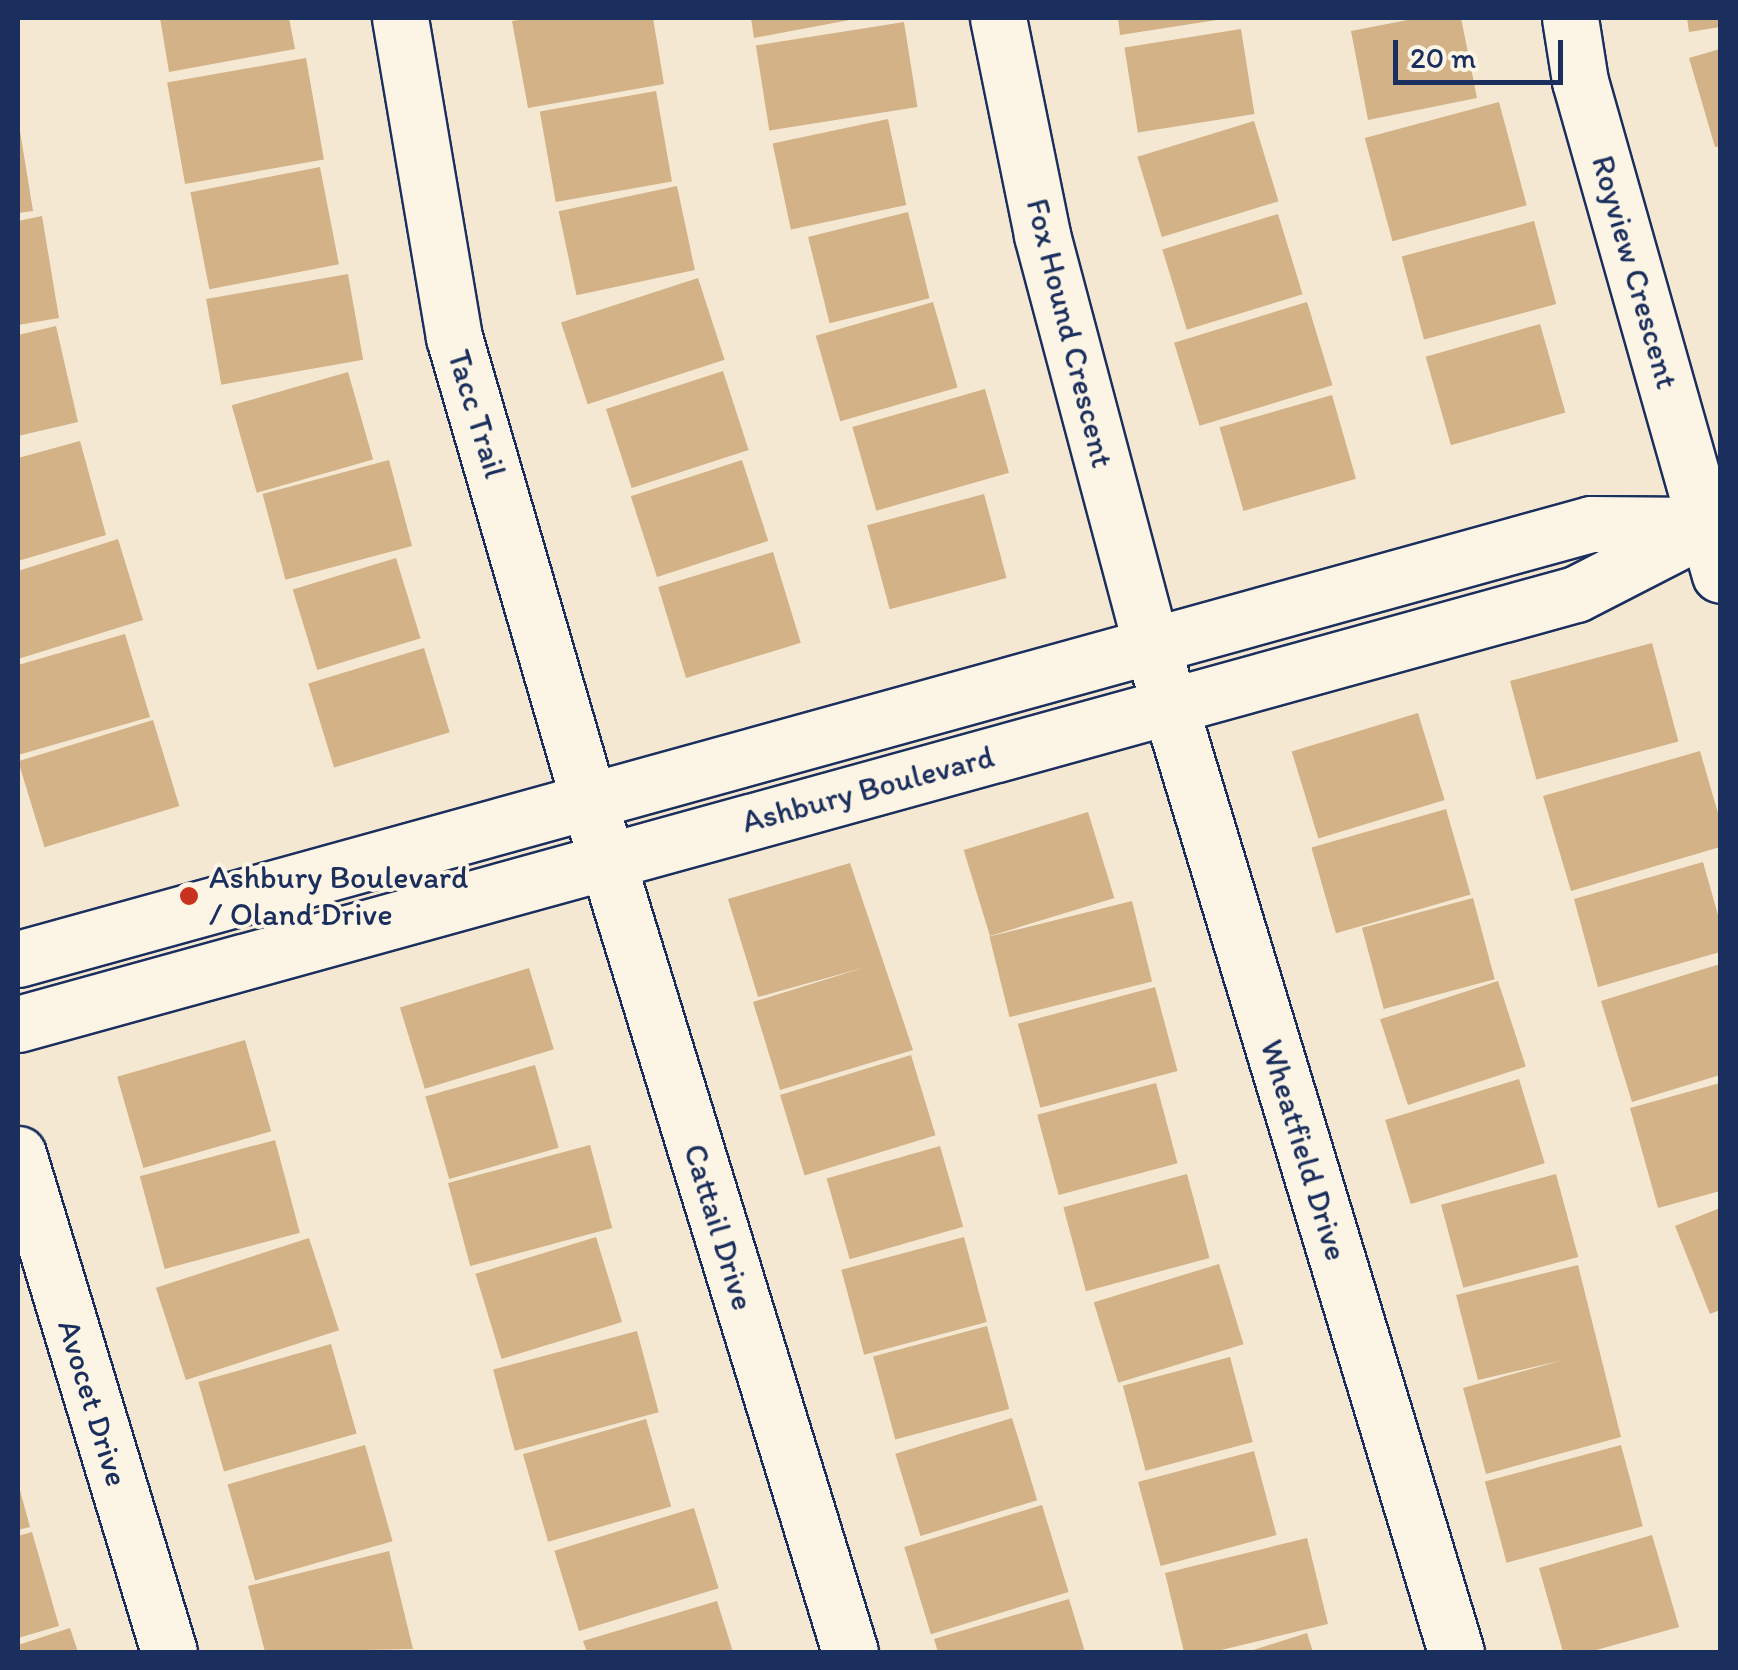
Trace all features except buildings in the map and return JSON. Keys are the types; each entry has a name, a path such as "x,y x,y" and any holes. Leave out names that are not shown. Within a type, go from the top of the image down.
{"street":[{"name":"Tacc Trail","path":"400,18 454,338 589,802"},
{"name":"Fox Hound Crescent","path":"998,18 1042,235 1152,647"},
{"name":"Royview Crescent","path":"1570,18 1580,81 1716,540"},
{"name":"Ashbury Boulevard","path":"18,959 1591,524 1716,540"},
{"name":"Ashbury Boulevard","path":"18,1024 1576,594 1716,540"},
{"name":"Wheatfield Drive","path":"1152,647 1456,1652"},
{"name":"Cattail Drive","path":"589,802 850,1652"},
{"name":"Avocet Drive","path":"18,1154 169,1652"}],"place":[{"name":"Ashbury Boulevard / Oland Drive","path":"189,896"}]}
